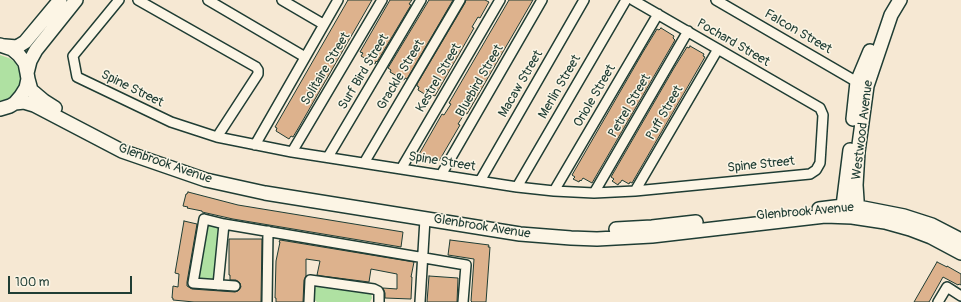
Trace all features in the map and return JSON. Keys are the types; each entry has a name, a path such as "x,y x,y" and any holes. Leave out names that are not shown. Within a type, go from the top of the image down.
{"street":[{"path":"1,45 17,46 25,42 60,0"},
{"path":"0,109 15,103 21,96 26,88 30,62 36,50 76,0"},
{"name":"Spine Street","path":"120,0 73,56 77,77 171,122 217,137 292,152 517,187 554,191 594,193 635,191 810,174 816,170"},
{"path":"138,0 256,67 258,70 258,74 217,137"},
{"path":"208,0 305,57"},
{"path":"282,0 324,24"},
{"path":"254,145 338,0"},
{"name":"Solitaire Street","path":"292,152 382,0"},
{"name":"Surf Bird Street","path":"328,157 421,0"},
{"name":"Grackle Street","path":"364,163 460,0"},
{"name":"Kestrel Street","path":"401,169 500,0"},
{"name":"Bluebird Street","path":"441,175 542,0"},
{"name":"Macaw Street","path":"480,181 584,0"},
{"name":"Merlin Street","path":"517,187 626,0"},
{"name":"Pochard Street","path":"633,0 820,108 823,115 820,163 816,170"},
{"name":"Falcon Street","path":"716,0 731,4 862,84"},
{"name":"Westwood Avenue","path":"842,211 862,84 885,12 892,0"},
{"name":"Westwood Avenue","path":"858,212 856,185 862,84 891,15 900,0"},
{"name":"Oriole Street","path":"554,191 658,14"},
{"name":"Petrel Street","path":"594,193 688,32"},
{"name":"Glenbrook Avenue","path":"1,45 12,49 25,63 31,90 44,101 67,114 126,144 210,173 266,186 556,229 583,230 652,227 842,211 904,216 932,225 961,240"},
{"name":"Puff Street","path":"635,191 718,49"},
{"name":"Glenbrook Avenue","path":"15,103 24,102 34,105 122,151 206,180 265,193 520,234 597,239 652,236 825,216 842,211"},
{"name":"Glenbrook Avenue","path":"858,212 885,222 923,233 961,253"},
{"path":"235,286 192,283 204,219 224,224 466,265 463,302"},
{"path":"420,302 425,219"},
{"path":"218,285 224,224"},
{"path":"267,302 268,231"},
{"path":"309,302 310,280 374,289 379,293 378,302"},
{"path":"938,302 947,288 961,296"}],"green space":[{"path":"0,55 15,62 21,76 21,84 13,97 7,101 0,102"},
{"path":"208,224 219,227 214,279 212,281 200,280 198,277"},
{"path":"318,285 371,293 372,298 370,302 317,302 313,299 313,290"}],"building":[{"path":"348,0 372,0 299,127 293,137 291,136 289,139 276,131 277,128 275,127"},
{"path":"390,0 412,0 409,4 411,5 375,64 361,56 363,53 360,52"},
{"path":"429,0 453,0 407,79 405,78 404,80 390,72 391,70 388,68"},
{"path":"466,0 485,0 489,2 480,18 478,17 472,27 474,28 435,96 433,95 431,98 418,90 419,87 417,84"},
{"path":"509,0 533,0 467,114 465,113 458,124 460,125 439,161 437,160 435,163 428,158 424,163 418,160 420,157 418,156 442,114 444,115 451,104 449,103"},
{"path":"661,28 674,36 673,38 675,40 592,183 583,178 579,182 573,179 575,177 572,175 643,52 657,29 659,30"},
{"path":"690,46 704,54 703,56 705,57 632,183 630,182 629,184 622,180 618,185 612,181 614,179 611,177 674,68 687,47 689,48"},
{"path":"188,192 238,205 403,232 401,247 233,219 202,212 183,206 186,194"},
{"path":"184,221 197,224 187,282 187,286 192,289 238,291 241,287 240,283 236,280 230,280 229,275 229,239 262,239 261,302 194,302 173,300 173,286 178,287 179,274 175,273"},
{"path":"280,240 414,262 411,277 411,299 385,298 383,288 397,289 397,274 371,269 369,282 322,276 317,275 320,261 306,259 303,302 276,302 276,261"},
{"path":"450,240 489,245 486,302 471,301 474,259 448,255"},
{"path":"937,262 961,274 961,285 958,285 943,277 929,302 914,302"},
{"path":"429,276 458,278 457,302 427,302"}]}
